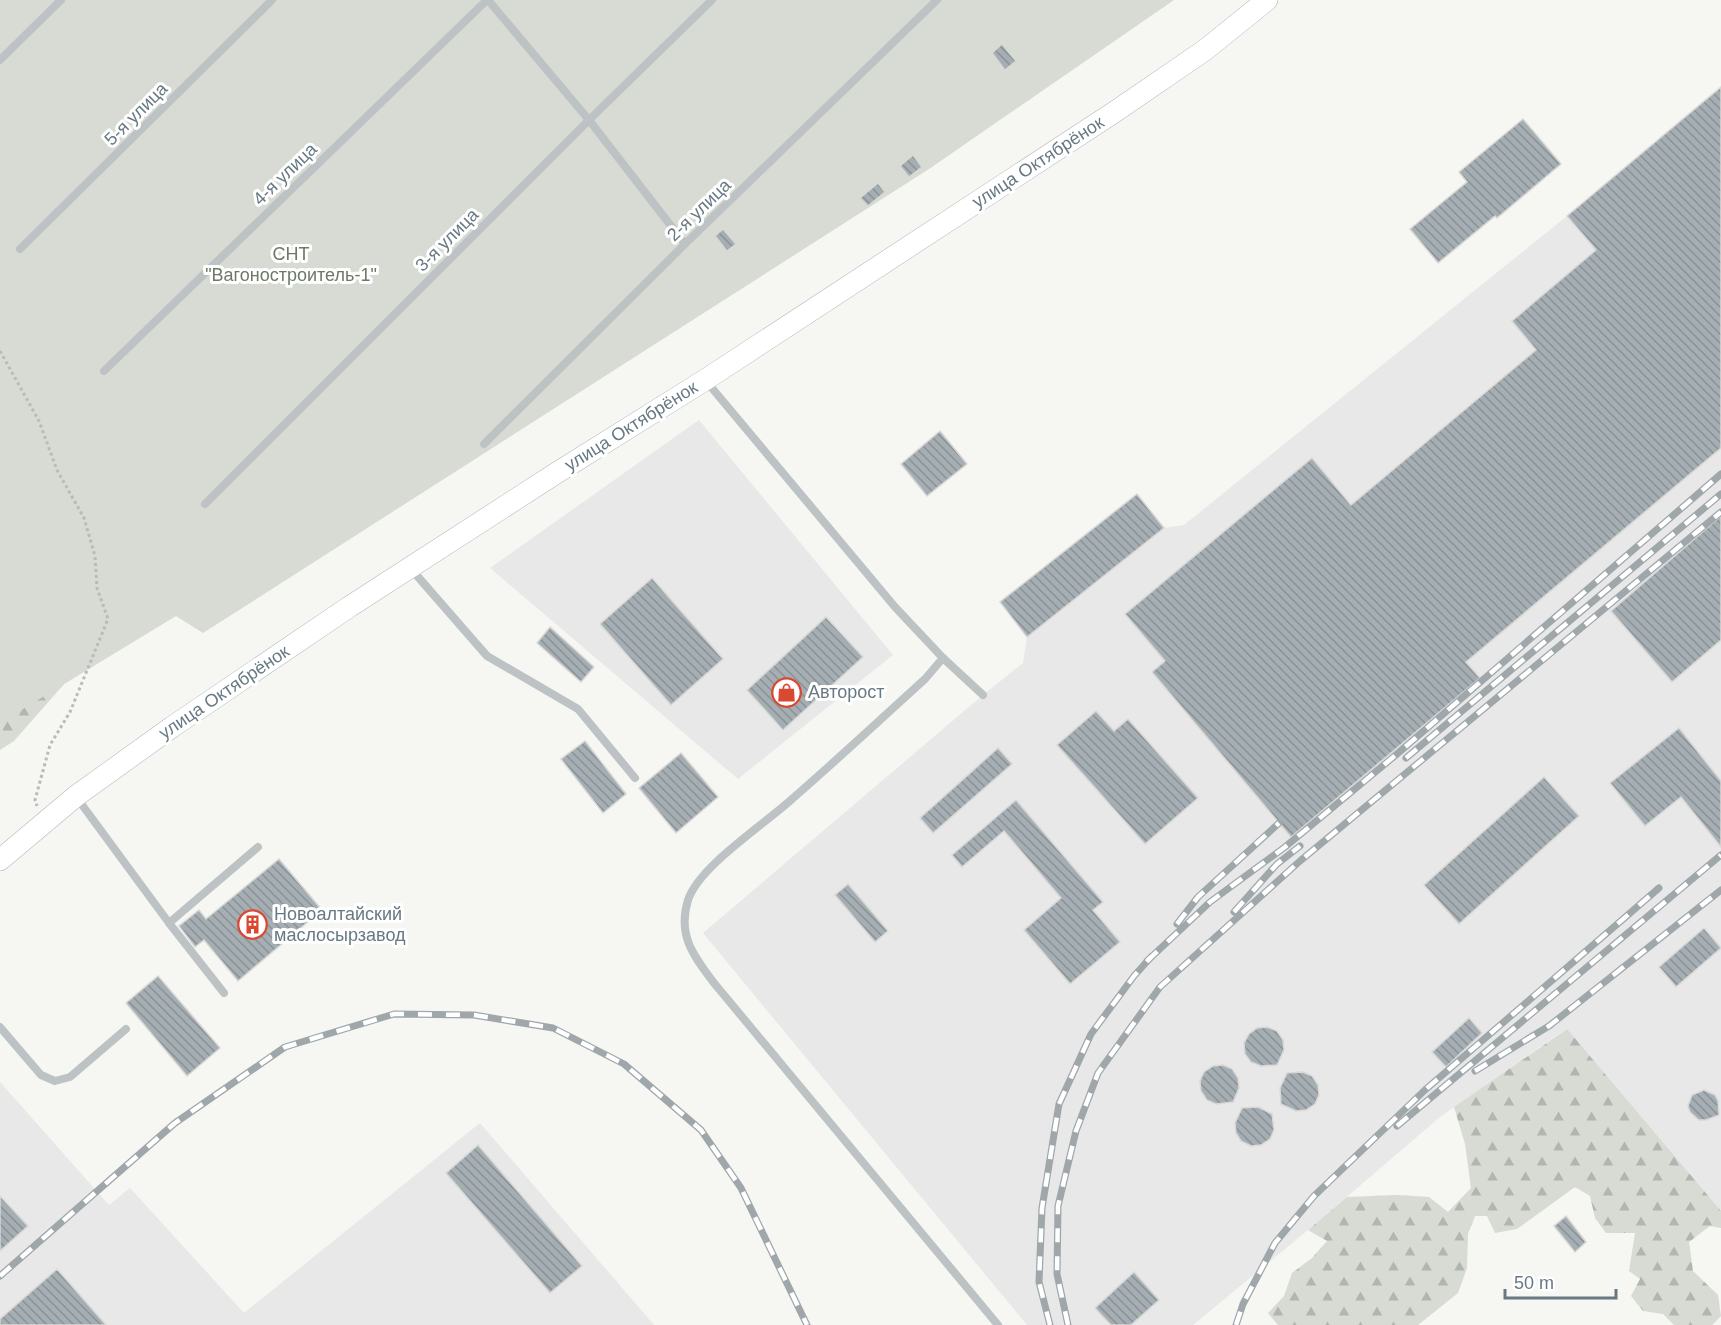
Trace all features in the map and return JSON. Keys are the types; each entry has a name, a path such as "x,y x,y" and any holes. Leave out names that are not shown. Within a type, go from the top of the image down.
{"street":[{"name":"улица Октябрёнок","path":"0,860 76,796 172,727 558,472 705,380 1116,111 1205,50 1267,0"}],"lane":[{"path":"0,60 61,0"},
{"name":"5-я улица","path":"20,249 272,0"},
{"path":"487,0 589,120 685,244"},
{"name":"4-я улица","path":"104,370 487,0"},
{"name":"3-я улица","path":"205,504 712,0"},
{"name":"2-я улица","path":"484,444 685,244 937,0"},
{"path":"705,380 895,607 943,658 983,695"},
{"path":"411,568 487,656 578,709 635,778"},
{"path":"943,658 925,679 807,786 719,860 692,892 687,902 684,925 691,952 701,966 998,1325"},
{"path":"76,796 169,923 224,993"},
{"path":"169,923 258,847"},
{"path":"0,1027 41,1074 55,1081 70,1077 126,1029"}],"path":[{"path":"0,351 39,421 57,470 84,518 96,556 97,588 108,619 70,712 50,745 35,800 43,824"}],"shaded area":[{"path":"1721,87 1721,1211 1566,1029 1440,1117 1193,1325 1027,1325 703,933 1023,663 1027,637 1000,602 1137,494 1164,528 1184,525 1567,216"},
{"path":"699,420 893,655 738,779 490,568"},
{"path":"0,1082 109,1205 130,1188 244,1313 480,1123 654,1325 0,1325"}],"green space":[{"name":"СНТ \"Вагоностроитель-1\"","path":"0,0 1174,0 929,169 203,633 176,616 0,723"},
{"path":"99,662 65,683 14,741 0,750 0,685"},
{"path":"1567,1029 1721,1211 1721,1228 1710,1226 1689,1242 1693,1271 1718,1295 1721,1316 1712,1325 1674,1325 1663,1314 1643,1311 1631,1296 1640,1279 1629,1271 1635,1233 1606,1233 1595,1218 1590,1196 1575,1187 1517,1229 1495,1233 1487,1216 1475,1216 1468,1234 1467,1268 1458,1293 1418,1325 1278,1325 1268,1313 1284,1296 1292,1273 1312,1258 1327,1241 1308,1230 1347,1197 1397,1195 1429,1197 1448,1212 1471,1188 1465,1144 1454,1107"}],"building":[{"path":"1002,44 1016,61 1005,70 992,53"},
{"path":"1721,87 1721,448 1466,662 1480,678 1291,837 1152,672 1165,661 1125,614 1312,458 1351,505 1536,350 1512,321 1596,250 1567,216"},
{"path":"1523,119 1561,164 1497,218 1495,216 1438,263 1410,229 1467,182 1459,172"},
{"path":"913,155 922,167 909,177 900,166"},
{"path":"878,183 885,192 868,206 860,198"},
{"path":"723,229 736,244 727,251 715,236"},
{"path":"940,431 967,464 927,496 901,464"},
{"path":"1137,494 1164,528 1027,637 1000,602"},
{"path":"1721,516 1721,640 1672,682 1611,611"},
{"path":"652,578 723,659 671,705 600,624"},
{"path":"826,617 863,657 783,730 747,690"},
{"path":"550,627 594,667 581,682 537,643"},
{"path":"1096,711 1114,731 1128,719 1198,798 1145,844 1057,745"},
{"path":"1679,728 1721,781 1721,847 1681,797 1645,826 1610,783"},
{"path":"585,741 626,794 603,813 561,759"},
{"path":"998,748 1012,764 933,833 920,818"},
{"path":"681,753 718,797 676,833 639,788"},
{"path":"1544,777 1579,816 1459,924 1424,885"},
{"path":"1016,800 1103,902 1093,910 1120,942 1070,984 1024,930 1061,898 1004,831 962,867 952,855"},
{"name":"Новоалтайский маслосырзавод","path":"279,859 322,910 238,981 204,940 195,947 179,926 199,910 206,919"},
{"path":"848,884 888,931 875,942 835,895"},
{"path":"1704,928 1721,948 1676,987 1659,967"},
{"path":"158,976 220,1048 187,1076 126,1003"},
{"path":"1469,1018 1482,1033 1446,1067 1432,1052"},
{"path":"1267,1027 1277,1031 1283,1040 1284,1050 1277,1065 1261,1066 1251,1062 1245,1054 1244,1043 1249,1034 1257,1028"},
{"path":"1223,1065 1232,1069 1238,1078 1239,1088 1233,1102 1216,1104 1207,1100 1201,1091 1200,1081 1204,1072 1213,1066"},
{"path":"1303,1072 1312,1076 1318,1085 1319,1095 1315,1104 1306,1110 1296,1111 1281,1104 1280,1088 1287,1073"},
{"path":"1704,1090 1715,1095 1719,1115 1699,1120 1690,1112 1688,1106 1692,1095"},
{"path":"1258,1107 1272,1114 1274,1130 1270,1139 1261,1145 1251,1146 1241,1141 1236,1133 1235,1123 1242,1108"},
{"path":"478,1145 582,1266 550,1293 446,1173"},
{"path":"0,1196 28,1226 0,1251"},
{"path":"1566,1216 1586,1242 1575,1252 1554,1226"},
{"path":"57,1269 106,1325 0,1325 0,1319"},
{"path":"1134,1272 1159,1300 1131,1325 1111,1325 1095,1308"}],"railway":[{"path":"1147,961 1210,902 1285,847 1397,754 1721,474"},
{"path":"1406,758 1721,494"},
{"path":"1068,1325 1057,1274 1058,1206 1076,1131 1098,1073 1160,987 1300,861 1721,512"},
{"path":"1177,924 1198,897 1279,823"},
{"path":"1234,912 1277,864 1300,846"},
{"path":"1397,1126 1721,855"},
{"path":"1236,1325 1243,1304 1275,1243 1314,1196 1425,1090 1659,888"},
{"path":"1475,1071 1549,1026 1721,890"},
{"path":"1050,1325 1039,1282 1042,1208 1059,1104 1091,1034 1151,957"},
{"path":"0,1276 175,1123 285,1047 394,1014 474,1015 553,1028 624,1064 701,1130 741,1188 807,1325"}],"place":[{"name":"Авторост","path":"787,692"},
{"name":"Новоалтайский маслосырзавод","path":"253,924"}]}
